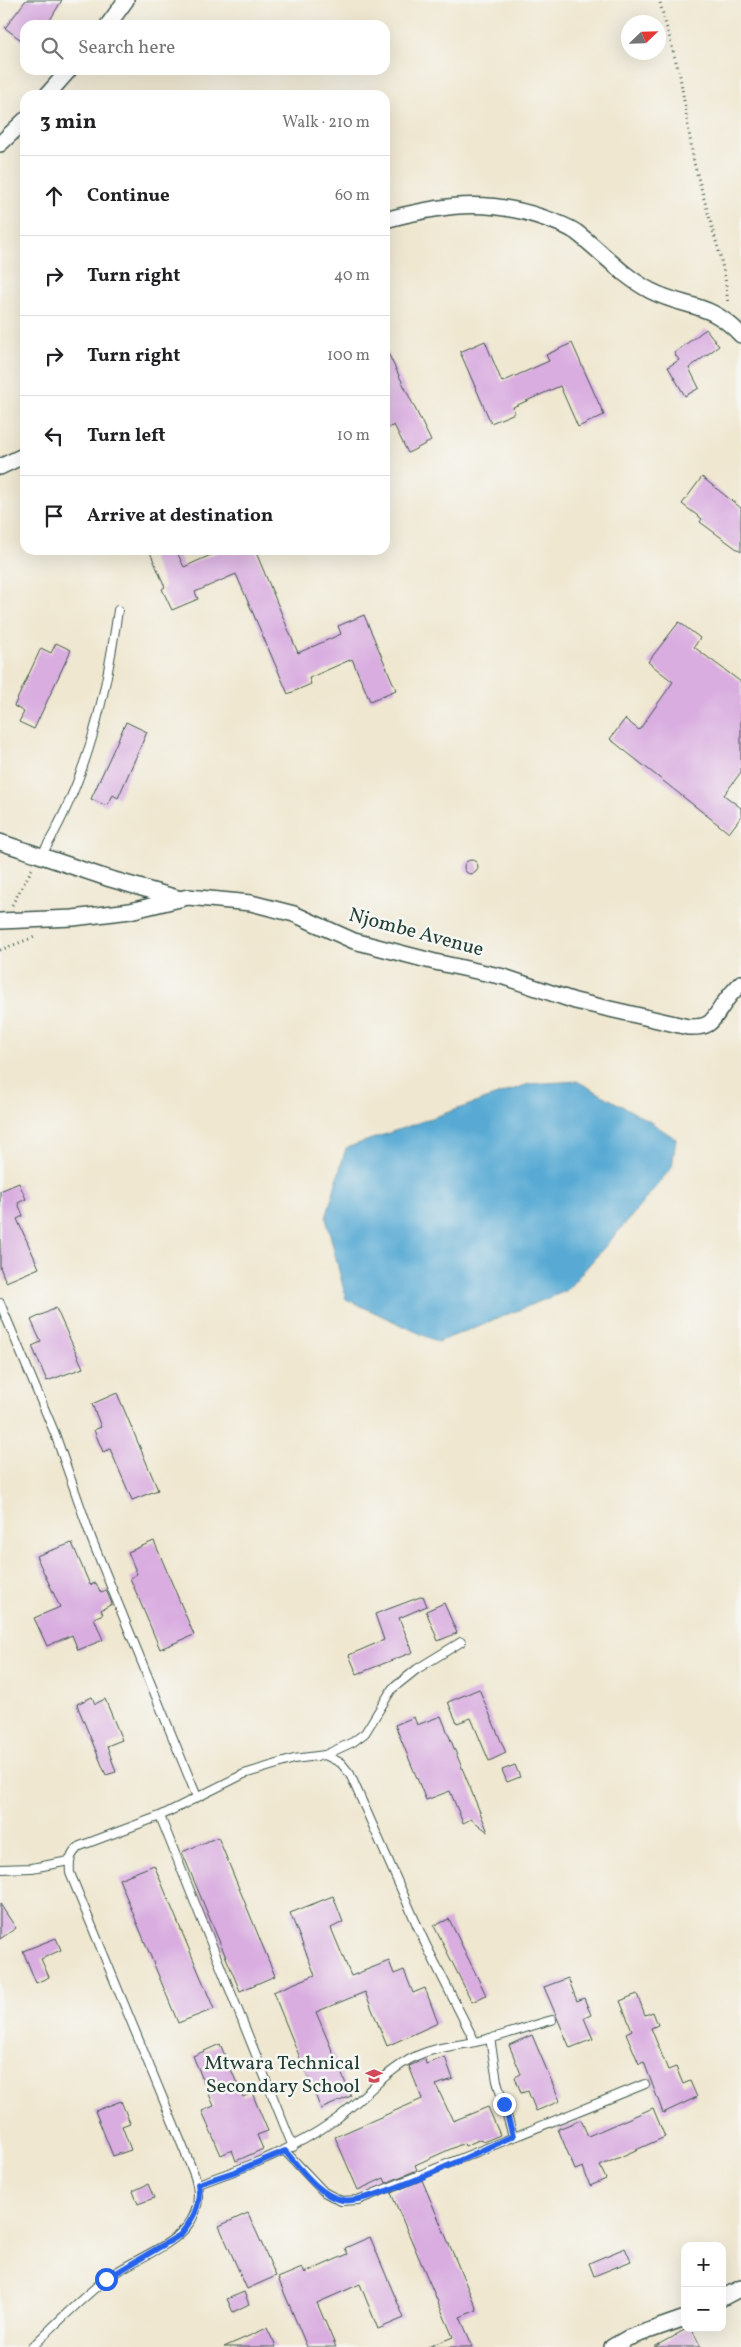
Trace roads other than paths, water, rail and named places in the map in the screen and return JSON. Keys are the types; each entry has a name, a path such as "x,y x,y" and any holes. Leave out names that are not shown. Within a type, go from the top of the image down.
{"street":[{"path":"112,20 126,0"},
{"path":"52,90 65,75"},
{"path":"0,144 20,125"},
{"path":"390,219 462,204 479,204 525,211 574,231 626,274 649,290 663,296 704,307 729,322 741,335"},
{"path":"0,467 20,457"},
{"path":"0,842 107,878 178,898"},
{"name":"Njombe Avenue","path":"3,916 52,918 130,911 178,898 228,900 278,909 354,941 435,962 504,977 575,1001 688,1026 701,1027 712,1021 725,1001 741,983"},
{"path":"726,2296 741,2288"},
{"path":"612,2347 628,2338 681,2319"}],"lane":[{"path":"41,856 69,805 84,765 104,694 118,610"},
{"path":"0,1303 55,1434 92,1540 196,1797"},
{"path":"32,2347 106,2279 180,2235 188,2226 198,2206 198,2184 70,1872 69,1861 74,1851 80,1846 160,1816 244,1774 294,1759 325,1754 353,1742 365,1733 392,1689 417,1669 461,1642"},
{"path":"325,1754 341,1763 350,1774 425,1943 475,2042"},
{"path":"160,1816 293,2147"},
{"path":"0,1869 32,1868 69,1861"},
{"path":"198,2184 245,2168 293,2147 361,2100 389,2074 415,2056 443,2046 475,2042 552,2020"},
{"path":"490,2038 497,2081 513,2136"},
{"path":"285,2151 324,2192 341,2200 358,2200 438,2170 513,2136 645,2084"}],"water":[{"path":"577,1081 649,1121 676,1139 672,1167 566,1291 438,1342 346,1299 326,1218 346,1148 529,1084"}],"place":[{"name":"Mtwara Technical Secondary School","path":"374,2076"}]}
